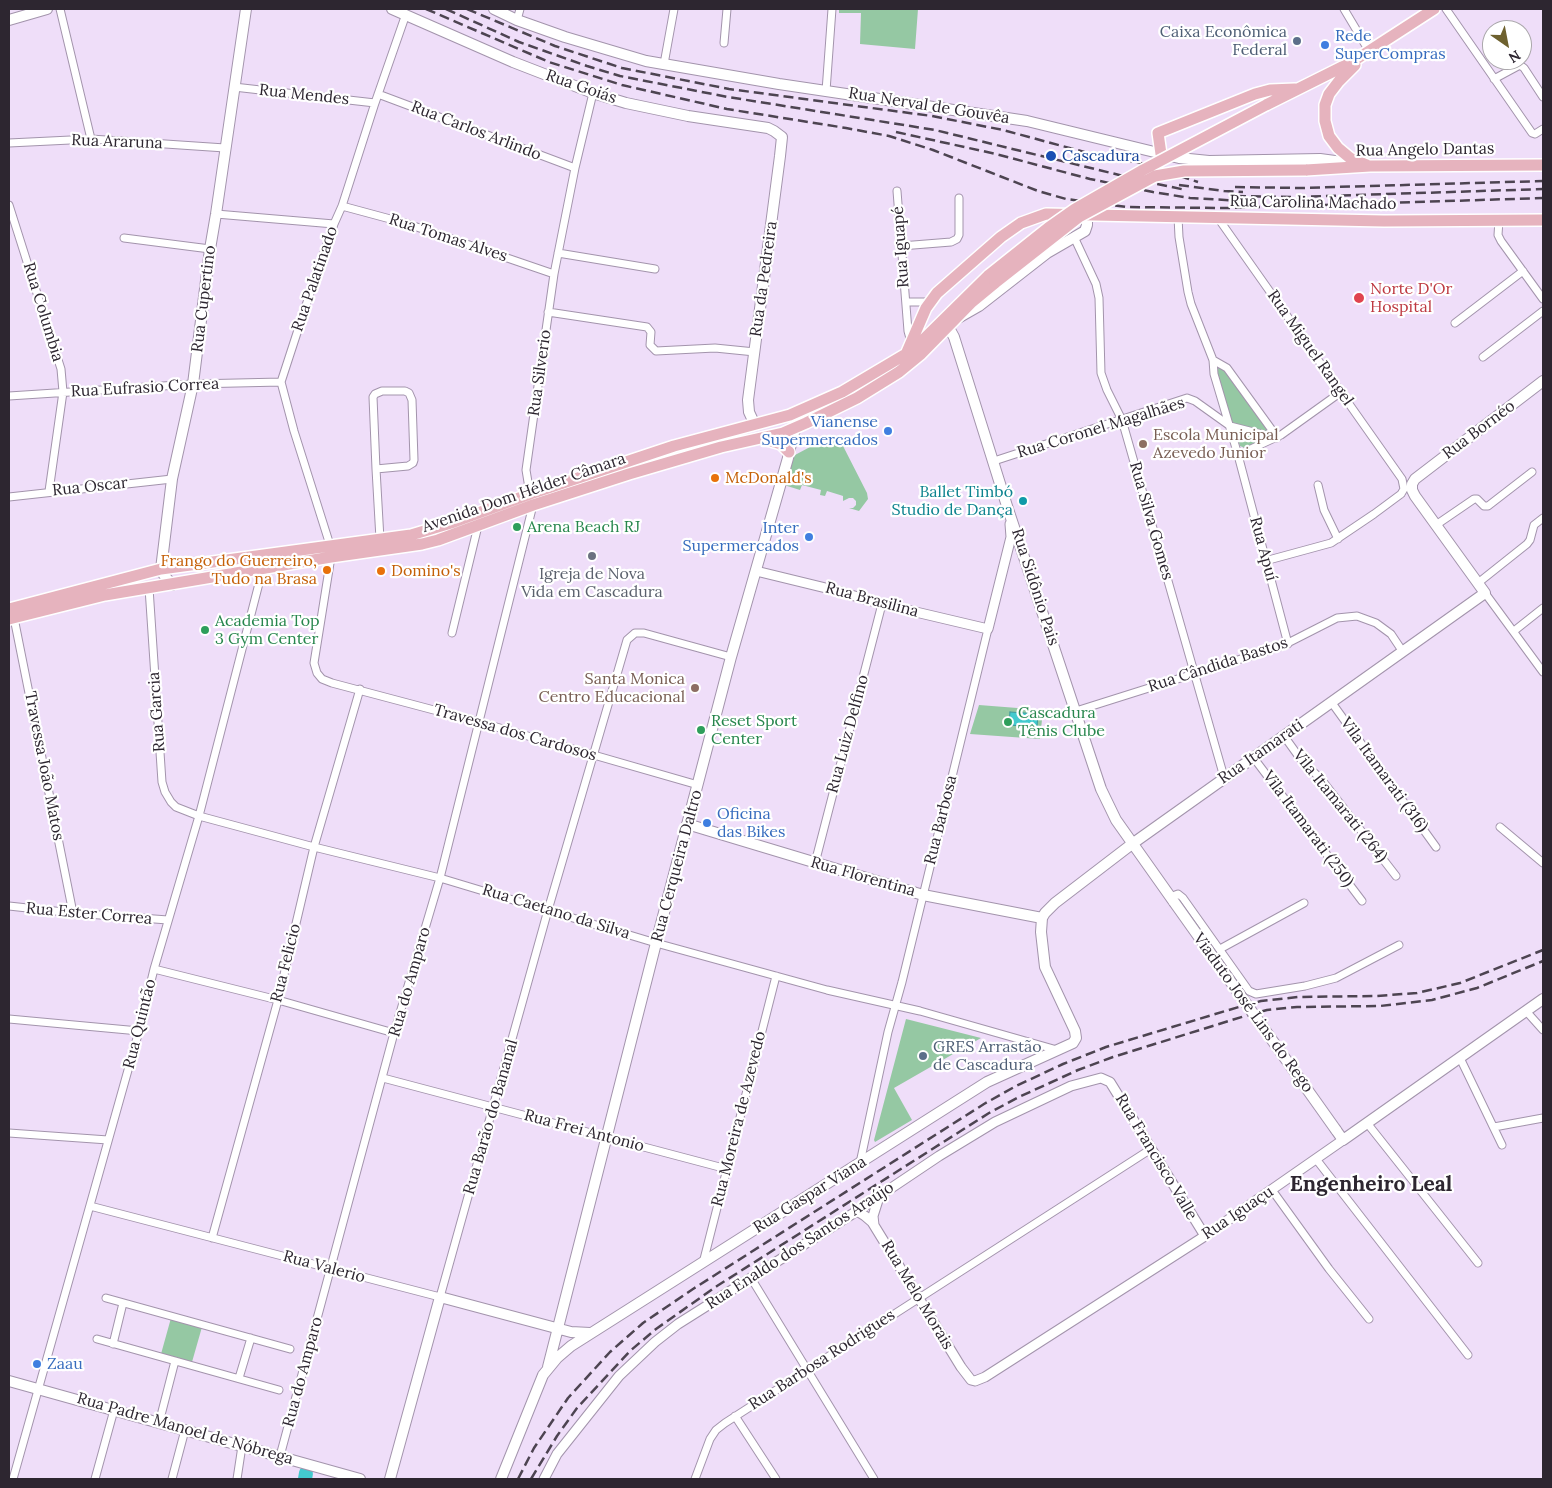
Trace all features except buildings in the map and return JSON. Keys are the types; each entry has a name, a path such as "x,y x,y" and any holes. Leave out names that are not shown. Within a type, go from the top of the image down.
{"main road":[{"path":"9,20 47,9"},
{"name":"Rua Cupertino","path":"161,569 172,479 193,384 210,249 246,9"},
{"name":"Rua Goiás","path":"392,9 513,62 593,93 688,116 768,128 778,134"},
{"name":"Rua Nerval de Gouvêa","path":"494,9 516,20 631,57 826,91 1027,121 1179,158 1209,161 1320,159 1370,166"},
{"path":"992,279 1048,228 1075,209 1296,89 1340,68 1434,9"},
{"path":"1369,51 1339,81 1329,94 1324,112 1326,130 1338,148 1350,158 1370,166"},
{"path":"1161,154 1158,133 1255,94 1270,90 1296,89"},
{"name":"Rua da Pedreira","path":"755,425 748,408 782,142 782,137 778,134"},
{"name":"Rua Angelo Dantas","path":"992,279 1079,217 1155,176 1184,171 1306,170 1370,166 1543,165"},
{"path":"906,354 930,302 937,293 1001,237 1021,223 1046,214 1083,214"},
{"name":"Avenida Dom Hélder Câmara","path":"951,323 968,314 1047,253 1087,229 1087,219 1083,214"},
{"name":"Rua Carolina Machado","path":"1083,214 1384,221 1543,220"},
{"name":"Avenida Dom Hélder Câmara","path":"10,615 105,595 263,568 380,539 411,535 721,447 795,428 857,398 899,372 921,354 992,279"},
{"name":"Avenida Dom Hélder Câmara","path":"10,615 161,569 331,551 422,544 438,540 478,526 532,500 674,446 790,415 842,392 906,354 992,279"},
{"name":"Rua Sidônio Pais","path":"951,323 1008,506 1101,789 1116,820 1132,844"},
{"name":"Rua Bornéo","path":"1415,479 1543,381"},
{"name":"Rua Cerqueira Daltro","path":"548,1368 731,658 795,428 799,418 807,408"},
{"path":"762,438 781,444 789,452"},
{"path":"1415,479 1412,487 1415,496 1486,594"},
{"path":"161,569 172,585"},
{"name":"Rua Itamarati","path":"1042,918 1048,909 1132,844 1224,777 1486,594"},
{"name":"Rua Florentina","path":"687,824 923,895 1042,918"},
{"name":"Viaduto José Lins do Rego","path":"1132,844 1343,1140"},
{"name":"Rua Gaspar Viana","path":"548,1368 571,1346 987,1082 1073,1043 1076,1035 1045,967 1041,944 1042,918"},
{"name":"Rua Iguaçu","path":"1343,1140 1543,999"},
{"name":"Rua Valerio","path":"440,1297 558,1328"},
{"name":"Rua Barão do Bananal","path":"390,1479 440,1297"},
{"path":"558,1328 578,1334 591,1333"},
{"path":"501,1479 539,1383 548,1368"},
{"name":"Rua Padre Manoel de Nóbrega","path":"9,1381 360,1479"}],"street":[{"path":"60,9 91,139"},
{"path":"516,20 520,9"},
{"path":"664,64 674,9"},
{"path":"724,43 727,9"},
{"path":"826,91 832,9"},
{"path":"1344,9 1369,51"},
{"path":"1446,9 1532,133 1535,134 1543,129"},
{"name":"Rua Palatinado","path":"281,382 406,14"},
{"path":"1494,79 1520,65 1543,97"},
{"name":"Rua Mendes","path":"234,87 375,103"},
{"name":"Rua Silverio","path":"532,500 526,470 548,312 575,168 593,93"},
{"name":"Rua Carlos Arlindo","path":"378,94 575,168"},
{"name":"Rua Araruna","path":"9,143 91,139 225,148"},
{"name":"Rua Iguapé","path":"897,191 908,331 911,342"},
{"path":"901,246 951,242 957,239 959,235 959,198"},
{"name":"Rua Columbia","path":"9,205 60,369 63,392 49,491"},
{"name":"Rua Tomas Alves","path":"342,206 405,223 554,274"},
{"path":"216,214 334,224"},
{"name":"Rua Apuí","path":"1178,217 1179,237 1188,292 1213,360 1214,374 1238,455 1288,644"},
{"name":"Rua Miguel Rangel","path":"1218,218 1402,479"},
{"path":"1499,220 1498,235 1501,241 1543,299"},
{"name":"Rua Silva Gomes","path":"1074,237 1096,284 1100,310 1101,373 1122,420 1224,777"},
{"path":"124,238 210,249"},
{"path":"558,253 655,269"},
{"path":"1455,323 1523,272"},
{"name":"Rua Iguapé","path":"906,302 930,302"},
{"path":"1483,357 1543,311"},
{"path":"548,312 647,327 651,332 651,348 656,351 714,348 754,352"},
{"path":"1213,360 1227,368 1277,438"},
{"path":"281,382 331,551"},
{"name":"Rua Eufrasio Correa","path":"9,396 193,384 281,382"},
{"path":"376,469 408,466 413,463 412,400 405,391 382,391 374,394 373,397 376,469 380,539"},
{"path":"1238,455 1277,438 1341,392"},
{"name":"Rua Coronel Magalhães","path":"994,461 1187,398 1196,401 1230,426"},
{"path":"1230,426 1277,438"},
{"path":"1436,524 1474,499 1484,506 1488,506 1532,472"},
{"name":"Rua Oscar","path":"9,497 49,491 172,479"},
{"path":"1265,561 1327,545 1338,539 1401,494 1404,489 1402,479 1408,481 1415,479"},
{"path":"1318,484 1324,510 1338,539"},
{"path":"1401,494 1415,496"},
{"name":"Rua do Amparo","path":"280,1456 332,1269 394,1033 440,878 532,500"},
{"name":"Rua Barbosa","path":"860,1164 896,1005 1011,537 1008,506"},
{"path":"1478,583 1527,544 1534,525 1543,518"},
{"path":"452,633 478,526"},
{"name":"Travessa dos Cardosos","path":"331,551 314,663 317,673 322,679 698,784"},
{"name":"Rua Quintão","path":"13,1479 139,1031 154,969 199,816 263,568"},
{"name":"Rua Brasilina","path":"756,571 988,629"},
{"name":"Rua Garcia","path":"149,588 162,782 170,802 176,807 199,816"},
{"path":"1486,594 1543,672"},
{"name":"Rua Luiz Delfino","path":"815,863 882,604"},
{"path":"1514,631 1543,609"},
{"name":"Travessa João Matos","path":"10,615 73,913"},
{"name":"Rua Cândida Bastos","path":"1076,710 1288,644 1328,621 1337,618 1357,616 1376,623 1386,629 1403,652"},
{"name":"Rua Barão do Bananal","path":"440,1297 548,910 626,644 632,635 640,632 731,658"},
{"name":"Rua Felicio","path":"212,1238 278,1000 314,847 360,689"},
{"name":"Vila Itamarati (316)","path":"1332,703 1436,847"},
{"name":"Vila Itamarati (264)","path":"1284,736 1302,761 1322,779 1396,876"},
{"name":"Vila Itamarati (250)","path":"1253,757 1362,901"},
{"name":"Rua Caetano da Silva","path":"199,816 440,878 656,943 827,990 896,1005 1057,1050"},
{"path":"1500,827 1543,864"},
{"path":"1172,900 1176,894 1181,896 1249,991 1256,994 1326,981 1347,973 1399,945"},
{"path":"1220,949 1304,903"},
{"name":"Rua Ester Correa","path":"9,906 168,920"},
{"path":"154,969 278,1000 394,1033"},
{"name":"Rua Moreira de Azevedo","path":"703,1263 776,976"},
{"path":"1526,1011 1543,1030"},
{"path":"9,1019 139,1031"},
{"path":"1460,1058 1502,1145"},
{"name":"Rua Frei Antonio","path":"383,1078 726,1170"},
{"name":"Rua Enaldo dos Santos Araújo","path":"544,1479 562,1448 619,1376 655,1342 678,1324 995,1122 1071,1086 1095,1079 1106,1079"},
{"name":"Rua Francisco Valle","path":"1106,1079 1114,1087 1205,1236"},
{"path":"1494,1127 1543,1118"},
{"path":"1367,1123 1478,1263"},
{"path":"9,1133 108,1140"},
{"name":"Rua Iguaçu","path":"975,1381 985,1377 1205,1236 1343,1140"},
{"name":"Rua Barbosa Rodrigues","path":"695,1479 710,1439 716,1430 735,1416 1151,1149"},
{"path":"1316,1159 1468,1355"},
{"path":"1272,1190 1329,1269 1369,1319"},
{"path":"875,1226 873,1216 879,1196"},
{"name":"Rua Valerio","path":"90,1206 440,1297"},
{"name":"Rua Melo Morais","path":"857,1211 875,1226 961,1367 971,1380 975,1381"},
{"path":"751,1278 874,1479"},
{"path":"106,1298 290,1349"},
{"path":"113,1344 123,1304"},
{"path":"97,1338 279,1390"},
{"path":"239,1378 251,1338"},
{"path":"159,1423 175,1361"},
{"path":"95,1479 114,1410"},
{"path":"735,1416 776,1479"},
{"path":"172,1479 185,1430"},
{"path":"237,1479 242,1446"}],"shaded area":[{"path":"839,9 918,9 915,49 860,44 861,13 839,13"},
{"path":"1221,366 1268,431 1267,437 1261,445 1245,448 1240,446 1215,369"},
{"path":"825,439 837,439 842,444 867,493 868,499 859,511 849,508 853,508 856,505 856,501 853,498 843,501 843,496 827,491 825,496 820,495 821,490 802,485 800,490 784,485 795,455"},
{"name":"Cascadura Tênis Clube","path":"979,705 1043,710 1040,739 970,734"},
{"path":"1010,712 1038,714 1037,727 1009,725"},
{"name":"GRES Arrastão de Cascadura","path":"906,1019 981,1038 894,1088 912,1120 875,1142 874,1140"},
{"path":"171,1318 202,1327 192,1362 161,1354"}],"waterway":[{"path":"305,1479 306,1473"}],"railway":[{"path":"426,9 549,62 622,85 727,109 889,136 933,150 1038,191 1066,199 1127,207 1227,208 1543,198"},
{"path":"446,9 519,42 620,76 728,97 935,130 1186,190"},
{"path":"467,9 555,46 622,68 729,89 932,116 1003,130 1114,160 1137,162 1198,182"},
{"path":"896,132 996,154 1090,179 1153,192 1190,198 1243,201"},
{"path":"1235,187 1301,188 1543,181"},
{"path":"1179,185 1243,192"},
{"path":"1236,196 1296,197 1543,189"},
{"path":"518,1479 534,1448 568,1398 610,1352 643,1323 693,1289 984,1104 1016,1086 1106,1047 1261,1001 1298,997 1376,996 1417,993 1460,983 1543,950"},
{"path":"531,1479 557,1436 577,1408 630,1351 656,1329 717,1286 989,1113 1019,1097 1078,1070 1113,1057 1267,1010 1297,1007 1380,1006 1432,1000 1477,988 1543,961"}],"place":[{"name":"Caixa Econômica Federal","path":"1297,41"},
{"name":"Rede SuperCompras","path":"1325,45"},
{"name":"Cascadura","path":"1051,156"},
{"name":"Norte D'Or Hospital","path":"1359,298"},
{"name":"Vianense Supermercados","path":"888,431"},
{"name":"Escola Municipal Azevedo Junior","path":"1143,444"},
{"name":"McDonald's","path":"715,478"},
{"name":"Ballet Timbó Studio de Dança","path":"1023,501"},
{"name":"Arena Beach RJ","path":"517,527"},
{"name":"Inter Supermercados","path":"809,537"},
{"name":"Igreja de Nova Vida em Cascadura","path":"592,556"},
{"name":"Frango do Guerreiro, Tudo na Brasa","path":"327,570"},
{"name":"Domino's","path":"381,571"},
{"name":"Academia Top 3 Gym Center","path":"205,630"},
{"name":"Santa Monica Centro Educacional","path":"695,688"},
{"name":"Cascadura Tênis Clube","path":"1008,722"},
{"name":"Reset Sport Center","path":"701,730"},
{"name":"Oficina das Bikes","path":"707,823"},
{"name":"GRES Arrastão de Cascadura","path":"923,1056"},
{"name":"Zaau","path":"37,1364"}],"district":[{"name":"Engenheiro Leal","path":"1371,1185"}]}
